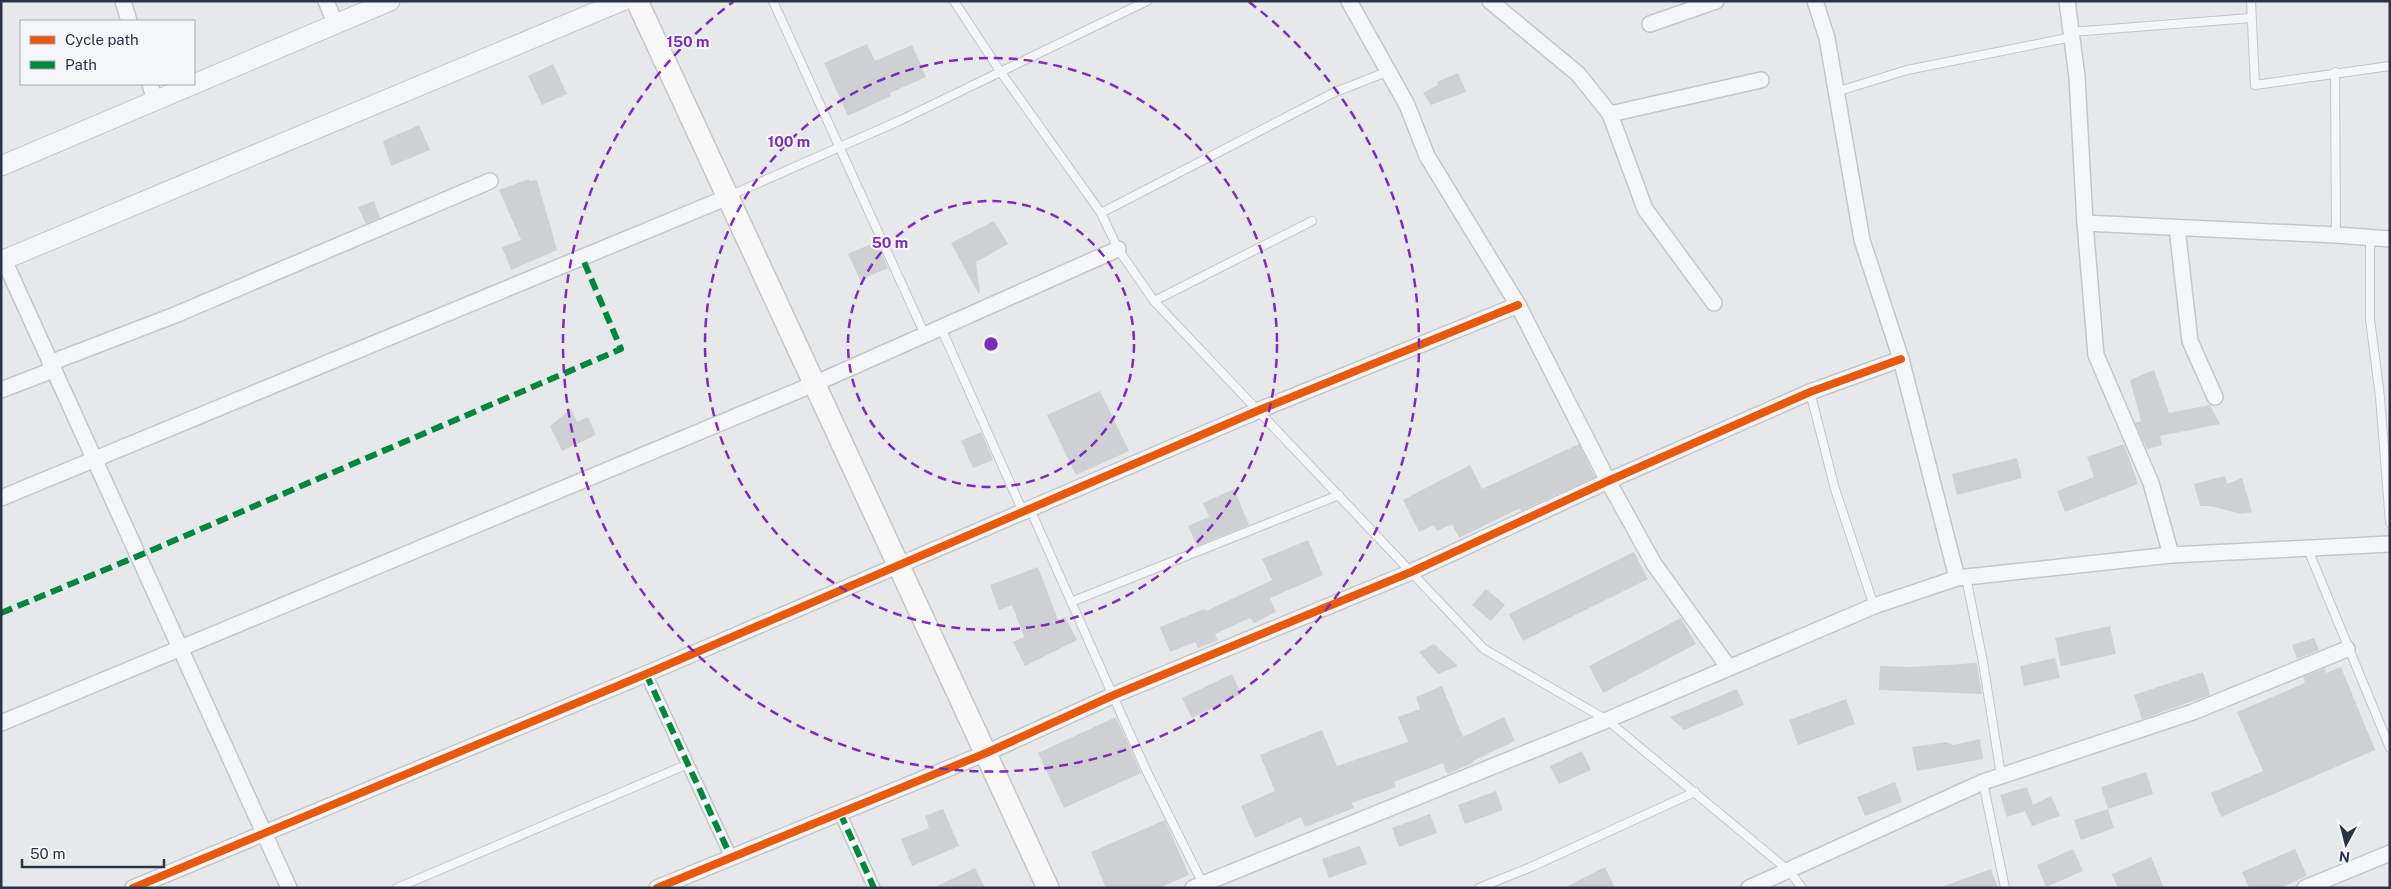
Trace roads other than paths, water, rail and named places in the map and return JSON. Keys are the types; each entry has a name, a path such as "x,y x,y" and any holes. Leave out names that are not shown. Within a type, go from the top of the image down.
{"main road":[{"path":"637,1 1048,888"}],"street":[{"path":"123,1 130,20"},
{"path":"326,1 335,23"},
{"path":"195,84 390,1"},
{"path":"289,888 52,366 2,261 622,1"},
{"path":"1349,1 1407,105 1427,156 1518,305 1608,481 1654,564 1729,668"},
{"path":"1490,1 1578,74 1610,114 1645,209 1714,303"},
{"path":"1650,24 1716,1"},
{"path":"1815,1 1827,38 1862,240 1901,359 1961,577"},
{"path":"2067,1 2076,77 2096,355 2151,483 2171,555"},
{"path":"1610,114 1761,80"},
{"path":"150,85 155,102"},
{"path":"1,166 194,85"},
{"path":"1,390 52,366 490,181"},
{"path":"1,498 728,196"},
{"path":"2085,223 2336,234 2390,239"},
{"path":"2178,228 2190,341 2215,397"},
{"path":"1,723 814,384 1118,249"},
{"path":"133,888 646,674 1257,411 1518,305"},
{"path":"657,888 986,753 1114,696 1411,572 1608,481 1810,392 1901,359"},
{"path":"1200,886 1607,720 1874,606 1961,577 2171,555 2390,544"},
{"path":"1750,888 1789,872 1983,782 2193,712 2347,649"},
{"path":"646,674 732,857"},
{"path":"840,813 874,888"},
{"path":"2305,888 2390,853"}],"lane":[{"path":"772,1 925,335"},
{"path":"954,1 1000,71 1101,213 1118,249 1154,302 1484,649 1607,720 1789,872 1802,888"},
{"path":"728,196 901,120 1146,1"},
{"path":"2251,1 2255,85 2335,72 2390,66"},
{"path":"1836,92 1906,70 2071,34 2251,18"},
{"path":"1101,213 1333,93 1389,71"},
{"path":"2335,72 2336,234"},
{"path":"1154,302 1312,221"},
{"path":"2370,237 2370,319 2380,397 2390,523"},
{"path":"941,328 1026,510 1072,602 1146,770 1200,886"},
{"path":"1810,392 1835,489 1874,606"},
{"path":"1072,602 1339,495"},
{"path":"2307,547 2347,649 2390,748"},
{"path":"1961,577 1983,662 2001,775"},
{"path":"397,888 688,764"},
{"path":"1983,782 2005,888"},
{"path":"1479,888 1531,867 1695,792"}]}
